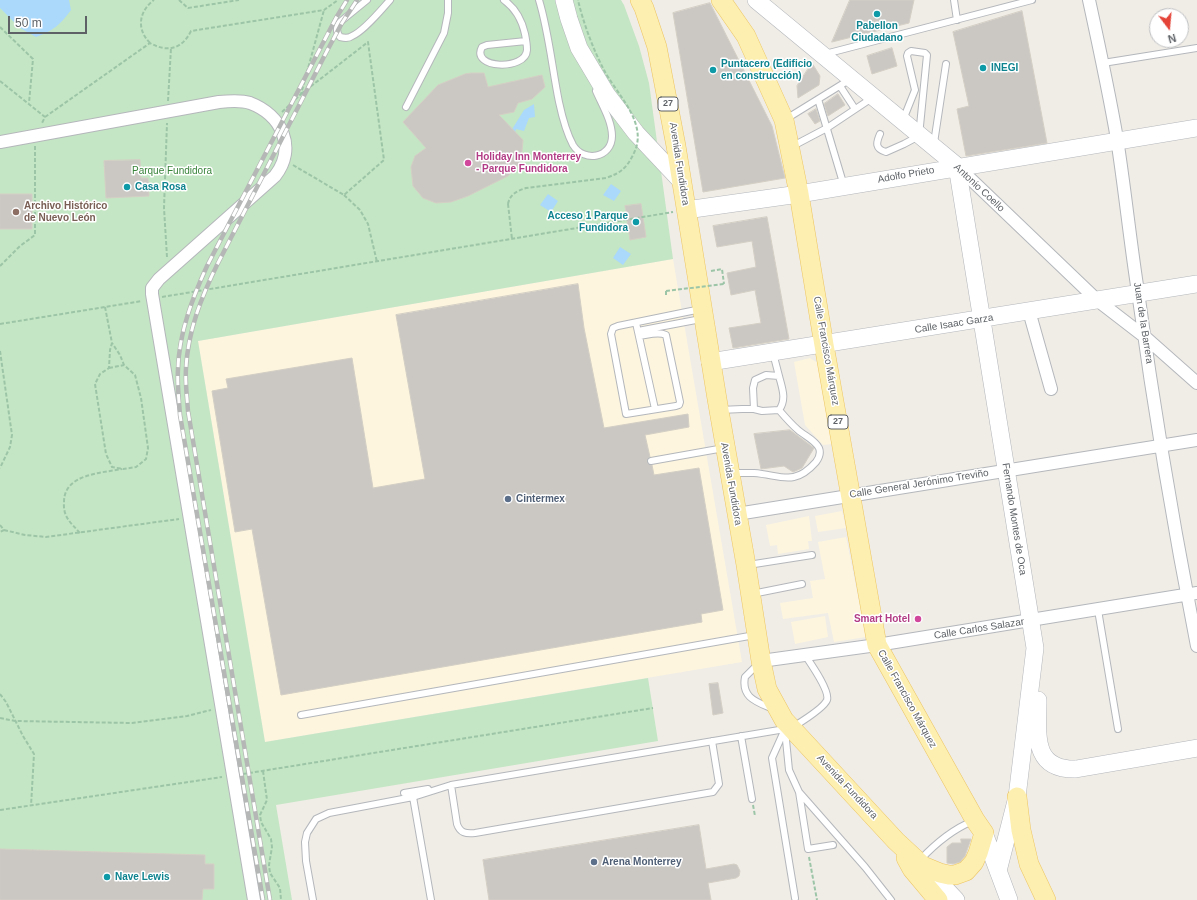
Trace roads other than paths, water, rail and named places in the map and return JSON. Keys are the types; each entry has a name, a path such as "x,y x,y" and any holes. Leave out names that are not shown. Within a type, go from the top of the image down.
{"main road":[{"name":"Avenida Fundidora","path":"640,0 658,47 682,182 710,362 746,565 756,634 767,689 785,722 896,841 921,864"},
{"path":"654,0 658,47"},
{"name":"Calle Francisco Márquez","path":"721,0 746,36 784,120 799,194 824,345 878,645 979,827"},
{"path":"1017,797 1021,830 1029,864 1046,900"},
{"path":"921,864 940,873 960,874 966,871 976,858 979,827"},
{"path":"896,841 912,869 938,900"}],"street":[{"path":"564,0 579,48 606,95 636,133 682,182"},
{"name":"Antonio Coello","path":"756,0 824,55 845,82 873,97 919,136 958,166 1097,300 1145,337 1197,383"},
{"name":"Juan de la Barrera","path":"1089,0 1103,63 1117,140 1161,446 1192,594 1197,646"},
{"path":"0,142 168,110 219,102 239,101 249,103 268,113 275,120 281,130 286,151 285,160 281,169 275,176 184,255 159,279 152,288 254,900"},
{"name":"Adolfo Prieto","path":"686,210 799,194 958,166 1197,128"},
{"name":"Fernando Montes de Oca","path":"958,166 1035,648 1017,797 998,871"},
{"name":"Calle Isaac Garza","path":"710,362 824,345 1197,284"},
{"path":"1029,311 1051,389"},
{"name":"Calle General Jerónimo Treviño","path":"737,514 1197,440"},
{"name":"Calle Carlos Salazar","path":"761,661 878,645 1192,594"},
{"path":"1035,648 1038,686 1038,740 1042,752 1049,763 1056,767 1076,769 1197,748"},
{"name":"27","path":"979,827 1009,900"},
{"name":"Avenida Fundidora","path":"921,864 956,900"}],"lane":[{"path":"367,0 337,26 340,37 344,38 353,36 360,31 390,0"},
{"path":"406,107 444,33 448,14 448,0"},
{"path":"504,0 511,5 517,13 525,32 526,41 527,50 525,55 521,60 501,64 491,64 485,61 480,55 482,47 487,45 526,41"},
{"path":"539,0 543,13 553,73 564,122 573,145 585,156 600,155 607,151 612,143 611,125 579,48"},
{"path":"954,0 957,20"},
{"path":"824,55 1032,0"},
{"path":"1103,63 1197,48"},
{"path":"880,134 877,145 880,150 886,152 919,136 927,55 911,51 906,56 914,90 902,122"},
{"path":"934,147 946,64"},
{"path":"784,120 845,82 855,109"},
{"path":"914,90 923,95"},
{"path":"790,147 827,128 873,97"},
{"path":"818,99 845,186"},
{"path":"639,334 662,333 666,335 680,402 679,405 676,406 626,414 611,334 613,328 636,322 703,314"},
{"path":"639,334 703,314"},
{"path":"636,322 655,409"},
{"path":"773,353 784,396 783,404 779,410"},
{"path":"754,409 755,380 766,375 780,376"},
{"path":"719,410 779,410 798,430 814,442 820,449 820,456 815,462 802,474 795,478 781,478 754,473 730,473"},
{"path":"651,461 725,448"},
{"path":"746,565 812,555"},
{"path":"750,594 802,584"},
{"path":"1098,610 1118,729"},
{"path":"301,715 756,634"},
{"path":"404,793 741,736 785,722 823,706 828,699 824,686 805,655"},
{"path":"785,722 789,770 799,792 808,850 833,845"},
{"path":"785,722 772,758 795,898"},
{"path":"741,736 752,799"},
{"path":"451,785 458,829 467,834 475,833 713,792 719,784 712,741"},
{"path":"313,900 306,861 305,842 307,833 316,819 329,813 413,797 451,785"},
{"path":"799,792 865,867 891,900"},
{"path":"413,797 431,900"},
{"path":"921,864 931,848 960,826 979,827"}],"water":[{"path":"0,0 69,0 71,10 56,27 36,37 20,28 0,8"},
{"path":"534,104 535,117 529,118 524,131 516,129 513,140 506,139 524,110"},
{"path":"611,184 621,191 614,201 603,195"},
{"path":"548,194 558,201 551,212 540,205"},
{"path":"620,247 631,254 623,265 613,258"}],"railway":[{"path":"263,900 180,415 178,380 179,356 187,316 207,266 336,18 347,0"},
{"path":"270,900 188,411 186,379 187,354 196,315 217,265 328,49 357,0"}],"place":[{"name":"Pabellon Ciudadano","path":"877,14"},
{"name":"INEGI","path":"983,68"},
{"name":"Puntacero (Edificio en construcción)","path":"713,70"},
{"name":"Holiday Inn Monterrey - Parque Fundidora","path":"468,163"},
{"name":"Casa Rosa","path":"127,187"},
{"name":"Archivo Histórico de Nuevo León","path":"16,212"},
{"name":"Acceso 1 Parque Fundidora","path":"636,222"},
{"name":"Cintermex","path":"508,499"},
{"name":"Smart Hotel","path":"918,619"},
{"name":"Arena Monterrey","path":"594,862"},
{"name":"Nave Lewis","path":"107,877"}],"park label":[{"name":"Parque Fundidora","path":"172,171"}]}
